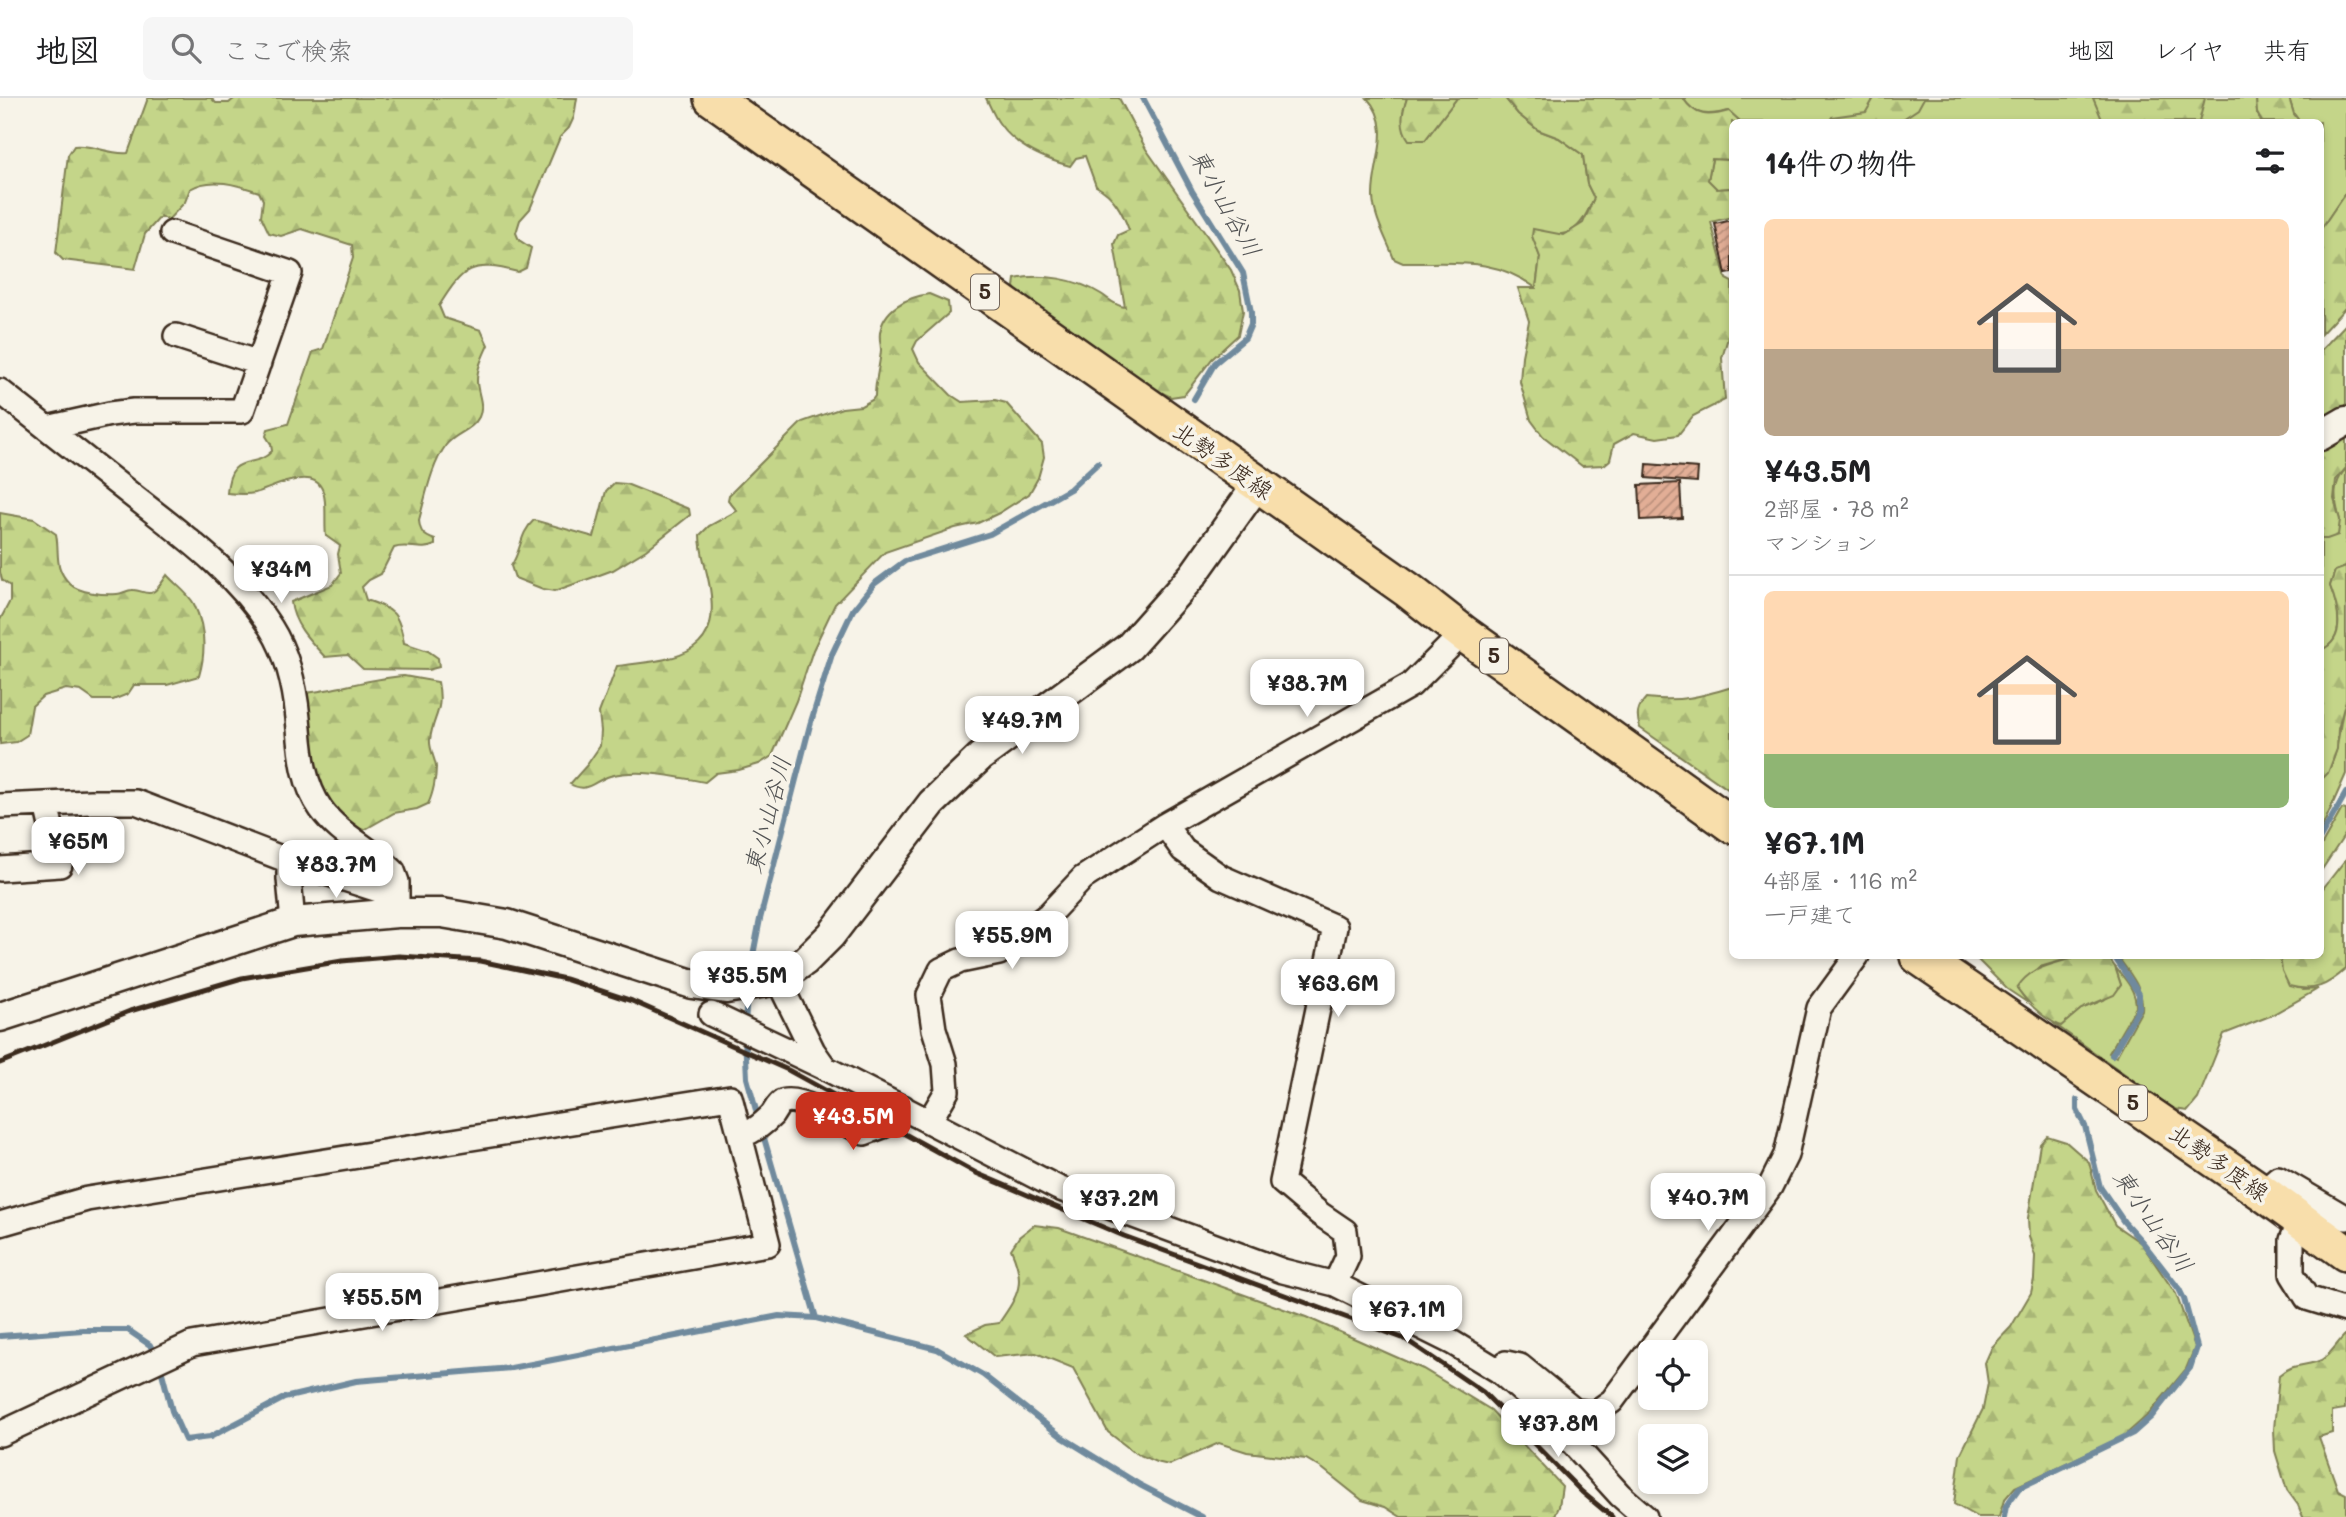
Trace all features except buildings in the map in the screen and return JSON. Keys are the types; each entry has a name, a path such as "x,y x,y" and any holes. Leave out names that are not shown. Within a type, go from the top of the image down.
{"main road":[{"name":"北勢多度線","path":"712,98 1408,590 1463,633 1729,823"},
{"name":"北勢多度線","path":"1922,959 2262,1192 2346,1253"}],"street":[{"path":"47,428 134,411 242,411 290,273 172,233"},
{"path":"176,337 258,363"},
{"path":"0,391 178,531 224,572 257,609 271,628 286,659 297,708 301,759 313,797 334,825 393,871 397,882 397,904"},
{"path":"2324,434 2346,421"},
{"path":"0,806 136,803 397,904 507,924 692,984 726,989 769,982 805,961 831,935 932,803 980,757 1129,647 1193,575 1257,485"},
{"path":"930,1120 947,1091 945,1064 934,1029 929,995 941,970 960,961 999,953 1049,914 1083,878 1165,825 1411,685 1463,633"},
{"path":"0,869 60,865 46,804"},
{"path":"1165,825 1183,850 1221,877 1335,927 1282,1182 1345,1231 1348,1256 1335,1284"},
{"path":"289,861 293,922"},
{"path":"0,1017 293,922 397,904"},
{"path":"1499,1371 1506,1363 1520,1366 1575,1411 1595,1413 1612,1401 1770,1186 1786,1155 1819,1008 1855,959"},
{"path":"769,982 825,1068"},
{"path":"721,1019 930,1120 1058,1188 1283,1271 1335,1284 1453,1343 1499,1371 1537,1404 1620,1495 1645,1517"},
{"path":"0,1224 87,1199 730,1097 744,1135 768,1244 192,1344 0,1434"},
{"path":"744,1135 769,1118 782,1102 792,1100 825,1112 864,1133 883,1126 903,1107"},
{"path":"2262,1192 2278,1178 2346,1218"},
{"path":"2300,1220 2291,1240 2292,1274 2307,1298 2346,1310"}],"green space":[{"path":"148,98 211,98 216,103 229,103 235,98 577,98 574,117 569,128 560,137 530,209 520,220 516,233 519,240 531,248 526,268 518,272 490,267 470,270 455,283 439,306 444,318 481,330 488,345 477,376 481,408 479,417 472,426 446,445 436,462 419,520 423,533 435,540 435,545 425,548 394,548 381,574 362,587 366,600 383,606 394,614 404,643 428,651 438,658 439,667 428,670 363,669 348,655 325,657 303,632 295,618 291,602 332,585 341,573 338,554 340,546 326,536 324,498 316,481 299,479 255,493 227,493 229,480 238,466 265,457 272,451 266,436 268,429 288,424 313,352 323,349 353,258 352,245 302,229 281,236 269,233 261,216 263,200 259,192 216,182 190,189 185,202 168,220 161,216 145,234 135,269 63,260 56,253 68,155 74,146 128,153"},
{"path":"986,98 1119,98 1146,149 1231,270 1240,290 1243,311 1238,335 1212,359 1184,395 1171,397 1152,388 1019,294 1014,287 1015,279 1025,277 1059,279 1081,284 1125,307 1114,244 1118,235 1129,230 1117,205 1108,194 1096,186 1085,156 1076,158 1070,166 1031,150 1006,131"},
{"path":"1367,98 1407,98 1403,112 1425,140 1457,98 1505,98 1518,114 1538,130 1559,138 1583,155 1587,184 1594,198 1583,220 1571,231 1532,236 1540,257 1536,288 1520,278 1488,266 1403,263 1394,259 1374,205 1381,134 1380,121"},
{"path":"1407,98 1457,98 1425,140 1409,140 1402,119"},
{"path":"1505,98 1683,98 1697,112 1708,115 1729,111 1738,119 1729,119 1729,160 1712,159 1708,180 1717,189 1729,188 1729,218 1711,222 1726,279 1729,280 1729,334 1722,358 1725,400 1693,416 1678,435 1657,438 1634,433 1614,444 1610,460 1604,465 1582,466 1543,436 1531,420 1520,382 1529,321 1518,288 1536,288 1540,257 1532,236 1533,229 1564,235 1583,223 1594,198 1587,184 1583,155 1559,138 1538,130 1518,114"},
{"path":"1683,98 2256,98 2260,119 1738,119 1729,111 1703,114"},
{"path":"1874,98 1924,98 1918,109 1903,119 1831,119 1866,112"},
{"path":"2093,98 2205,98 2200,119 2102,119"},
{"path":"2256,98 2289,98 2298,119 2260,119"},
{"path":"2289,98 2346,98 2346,192 2324,225 2324,119 2298,119"},
{"path":"1712,159 1729,160 1729,188 1717,189 1708,180"},
{"path":"2346,192 2346,307 2324,331 2324,225"},
{"path":"929,294 948,302 949,313 917,341 913,349 919,362 951,395 962,402 995,400 1006,403 1042,444 1044,457 1038,478 1029,494 978,523 885,552 835,604 813,650 796,701 772,756 759,764 716,773 705,782 658,774 633,773 610,776 581,788 570,784 600,746 599,713 617,666 676,656 691,650 702,640 709,626 712,608 700,535 709,526 737,511 728,500 729,495 802,422 842,408 861,406 872,400 875,396 881,350 880,333 886,317 905,301"},
{"path":"2346,324 2346,408 2324,422 2324,347"},
{"path":"2346,435 2346,468 2336,480 2334,499 2340,520 2338,535 2327,539 2324,539 2324,448"},
{"path":"2346,468 2346,567 2335,571 2330,586 2338,623 2334,639 2324,648 2324,536 2340,520 2336,505 2336,486"},
{"path":"614,483 626,484 689,509 690,515 646,550 613,570 594,577 555,591 515,578 511,566 529,525 534,520 594,537 606,491"},
{"path":"0,513 34,519 56,534 61,572 70,584 79,590 105,594 132,590 150,593 167,575 189,597 198,613 203,640 199,676 167,685 134,685 128,694 113,700 94,700 81,691 66,689 43,696 32,706 27,735 16,742 0,744 0,620 10,601 10,586 2,580 0,572"},
{"path":"2346,567 2346,700 2338,729 2337,749 2324,777 2324,648 2334,639 2337,631 2338,614 2330,586 2335,571"},
{"path":"404,676 438,682 440,700 430,740 436,767 433,791 428,804 394,813 364,830 346,822 332,809 322,793 311,753 304,693"},
{"path":"1729,688 1729,790 1640,728 1639,708 1646,698 1690,698"},
{"path":"2346,700 2346,774 2324,823 2324,776 2335,753"},
{"path":"2342,809 2346,810 2346,833 2324,866 2324,841"},
{"path":"2346,859 2346,969 2320,986 2306,989 2289,986 2282,971 2280,959 2324,959 2324,887"},
{"path":"1977,959 2068,959 2040,967 2017,988 2028,1003 2007,989"},
{"path":"2069,959 2109,959 2121,985 2114,995 2081,1009 2061,1026 2036,1010 2017,988 2029,975"},
{"path":"2119,959 2281,959 2303,990 2318,989 2270,1016 2224,1034 2198,1099 2188,1111 2174,1109 2053,1023 2061,1025 2081,1009 2104,1000 2121,985 2115,967 2126,980 2136,1001 2136,1007 2109,1053 2116,1057 2142,1010 2141,995"},
{"path":"2047,1136 2066,1142 2089,1162 2096,1190 2115,1225 2141,1243 2176,1294 2195,1347 2186,1369 2149,1414 2124,1436 2015,1487 2004,1500 1999,1517 1977,1517 1954,1504 1960,1455 1983,1409 1988,1383 1985,1363 1992,1347 2011,1327 2031,1293 2035,1256 2029,1237 2028,1218 2040,1144"},
{"path":"1034,1225 1059,1228 1306,1317 1423,1369 1491,1410 1562,1486 1559,1507 1554,1517 1401,1517 1385,1507 1362,1500 1306,1459 1247,1452 1219,1443 1169,1465 1135,1453 1108,1432 1073,1368 1036,1353 995,1357 966,1334 985,1325 999,1323 1006,1313 1016,1296 1019,1280 1011,1249 1019,1237"},
{"path":"2346,1334 2345,1409 2332,1411 2332,1433 2319,1437 2338,1490 2346,1494 2346,1517 2303,1517 2287,1490 2275,1451 2274,1429 2279,1375 2293,1367 2321,1360"}],"waterway":[{"name":"東小山谷川","path":"1143,98 1192,191 1243,273 1251,312 1251,324 1245,338 1215,363 1194,399"},
{"name":"東小山谷川","path":"749,976 760,919 810,725 832,654 853,610 874,584 905,561 990,534 1070,489 1098,463"},
{"name":"東小山谷川","path":"2324,831 2346,793"},
{"name":"東小山谷川","path":"2112,1055 2139,1008 2139,994 2116,959"},
{"name":"東小山谷川","path":"745,1025 747,994"},
{"name":"東小山谷川","path":"745,1036 747,1078 759,1121"},
{"name":"東小山谷川","path":"2004,1517 2006,1506 2019,1488 2133,1433 2152,1416 2190,1368 2197,1347 2179,1289 2124,1222 2100,1187 2085,1126 2077,1110 2077,1100"},
{"name":"東小山谷川","path":"762,1131 816,1318"},
{"path":"160,1365 172,1411 185,1440 210,1437 284,1398 356,1381 511,1368 779,1316 816,1318 937,1349 983,1375 1062,1437 1140,1485 1202,1517"},
{"path":"0,1336 83,1330 128,1330 150,1345 155,1355"}],"railway":[{"path":"0,1063 130,1011 242,978 342,961 399,956 480,961 565,979 632,1001 788,1070 976,1173 1124,1236 1405,1339 1483,1392 1582,1492 1612,1517"}]}
